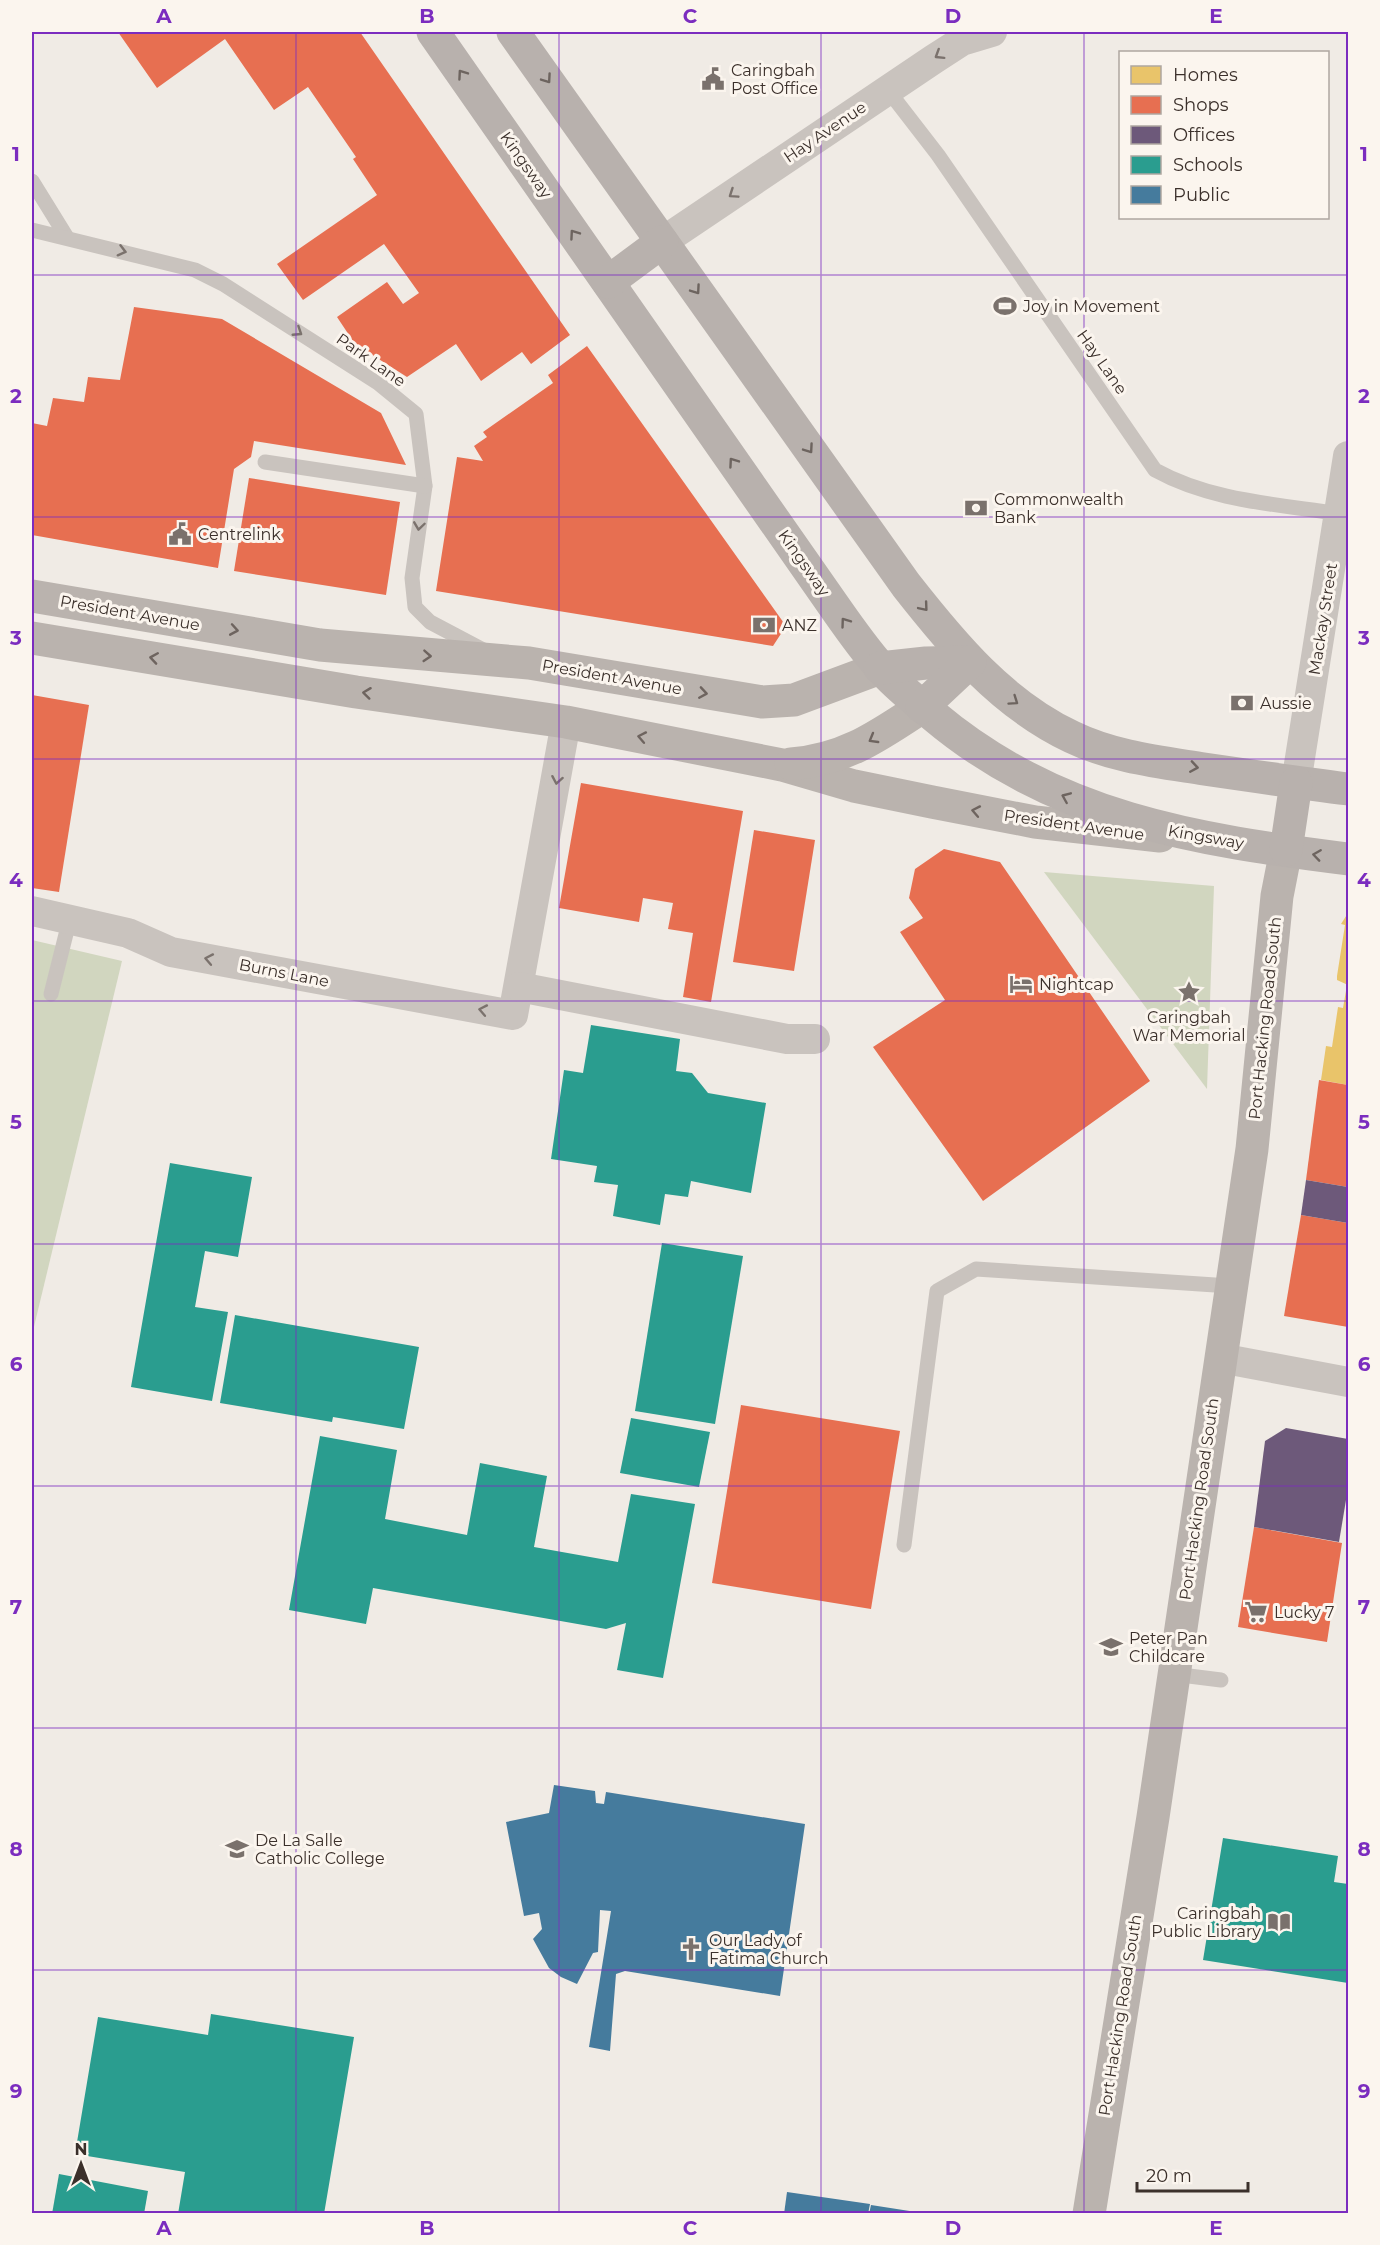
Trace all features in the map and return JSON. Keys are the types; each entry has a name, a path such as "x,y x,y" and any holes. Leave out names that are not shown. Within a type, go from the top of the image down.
{"main road":[{"name":"Kingsway","path":"433,32 829,600 880,668 922,707 990,760 1025,780 1073,801 1146,826 1274,849 1348,859"},
{"path":"513,32 906,585 970,662 1005,695 1072,737 1101,748 1142,759 1348,789"},
{"path":"608,282 662,242"},
{"name":"President Avenue","path":"32,596 320,645 502,660 729,697 780,702 835,686 880,668 926,663 970,662"},
{"name":"President Avenue","path":"32,638 356,692 566,722 782,765 854,786 1035,822 1274,849"},
{"name":"President Avenue","path":"782,765 825,760 842,755 880,735 922,707 970,662"},
{"path":"566,722 577,672"},
{"name":"Port Hacking Road South","path":"1089,2214 1252,1149 1277,896 1274,849 1296,783"}],"street":[{"name":"Hay Avenue","path":"662,242 887,89 962,41 992,32"},
{"name":"Mackay Street","path":"1296,783 1341,532 1348,456"},
{"name":"Burns Lane","path":"32,911 128,933 171,952 513,1015 566,722"},
{"path":"519,987 787,1039 815,1039"},
{"path":"1220,1358 1348,1382"}],"lane":[{"name":"Hay Lane","path":"887,89 938,155 1155,470 1179,484 1341,532"},
{"path":"32,181 66,236"},
{"name":"Park Lane","path":"32,230 66,236 195,270 223,284 378,383 416,414 425,486 412,578 416,607 430,622 502,660"},
{"path":"265,462 425,486"},
{"path":"51,994 70,918"},
{"path":"904,1545 937,1291 976,1269 1230,1286"},
{"path":"1173,1674 1221,1680"}],"green space":[{"path":"1044,872 1214,886 1207,1089"},
{"path":"32,940 122,961 32,1335"}],"building: Homes":[{"name":"Nightcap","path":"979,870 1115,1065 1065,1106 928,903"},
{"path":"1348,913 1348,985 1337,980 1337,976 1345,925 1341,924"},
{"path":"1347,985 1348,1085 1321,1080 1326,1046 1332,1047 1338,1007 1343,1008"}],"building: Shops":[{"path":"118,32 360,32 570,335 531,364 522,352 481,381 456,344 407,377 355,344 337,317 387,282 403,304 419,293 384,244 303,300 277,264 377,195 353,159 356,157 308,87 274,110 225,39 157,88"},
{"path":"134,307 222,319 381,413 406,465 254,441 251,457 234,469 218,568 32,535 32,423 47,426 53,398 84,402 88,377 120,380"},
{"path":"587,346 786,626 773,646 436,591 457,457 483,461 474,446 487,437 483,432 553,383 548,375"},
{"path":"249,478 400,502 386,595 234,571"},
{"path":"32,695 89,705 59,892 32,888"},
{"path":"581,783 743,811 711,1002 683,997 693,933 668,929 673,903 643,898 639,922 559,908"},
{"path":"754,830 815,840 794,971 733,962"},
{"path":"944,849 1000,862 1150,1081 983,1201 873,1047 945,1000 900,932 923,918 909,898 915,869"},
{"path":"1319,1080 1348,1085 1348,1187 1306,1180"},
{"path":"1301,1215 1348,1223 1348,1327 1284,1316"},
{"path":"741,1405 900,1431 871,1609 712,1583"},
{"path":"1254,1527 1342,1543 1327,1642 1238,1627"}],"building: Offices":[{"path":"1306,1180 1348,1187 1348,1223 1301,1215"},
{"path":"1286,1428 1348,1439 1348,1488 1339,1542 1254,1527 1265,1441"}],"building: Schools":[{"path":"591,1025 680,1039 676,1071 692,1073 708,1093 766,1103 751,1193 691,1181 688,1197 665,1194 660,1225 613,1216 618,1185 594,1182 597,1166 551,1159 564,1070 583,1073"},
{"path":"170,1163 252,1177 238,1257 205,1251 195,1307 228,1312 212,1401 131,1387"},
{"path":"662,1243 743,1256 715,1424 635,1411"},
{"path":"235,1315 419,1347 404,1429 333,1417 332,1422 220,1403"},
{"path":"631,1418 710,1432 699,1487 620,1473"},
{"path":"320,1436 397,1450 385,1519 467,1535 480,1463 547,1476 534,1547 618,1562 631,1494 695,1504 663,1678 617,1670 626,1623 606,1629 373,1588 366,1624 289,1610"},
{"name":"Caringbah Public Library","path":"1223,1838 1338,1856 1334,1882 1348,1884 1348,1983 1203,1960"},
{"path":"211,2014 354,2037 324,2214 178,2214 185,2172 75,2154 98,2017 208,2035"},
{"path":"59,2174 148,2191 144,2214 52,2214"}],"building: Public":[{"path":"554,1785 595,1791 596,1803 604,1804 606,1792 805,1824 780,1996 625,1971 616,1974 610,2051 589,2047 611,1911 600,1910 598,1952 593,1953 577,1984 561,1977 549,1968 533,1939 542,1929 539,1913 524,1916 506,1822 549,1813"},
{"path":"787,2192 870,2204 868,2214 784,2214"},
{"path":"871,2205 916,2212 916,2214 869,2214"}],"place":[{"name":"Caringbah Post Office","path":"713,79"},
{"name":"Joy in Movement","path":"1005,306"},
{"name":"Commonwealth Bank","path":"976,508"},
{"name":"Centrelink","path":"180,534"},
{"name":"ANZ","path":"764,625"},
{"name":"Aussie","path":"1242,703"},
{"name":"Nightcap","path":"1021,984"},
{"name":"Caringbah War Memorial","path":"1189,992"},
{"name":"Lucky 7","path":"1256,1612"},
{"name":"Peter Pan Childcare","path":"1111,1647"},
{"name":"De La Salle Catholic College","path":"237,1849"},
{"name":"Caringbah Public Library","path":"1279,1922"},
{"name":"Our Lady of Fatima Church","path":"691,1949"}]}
